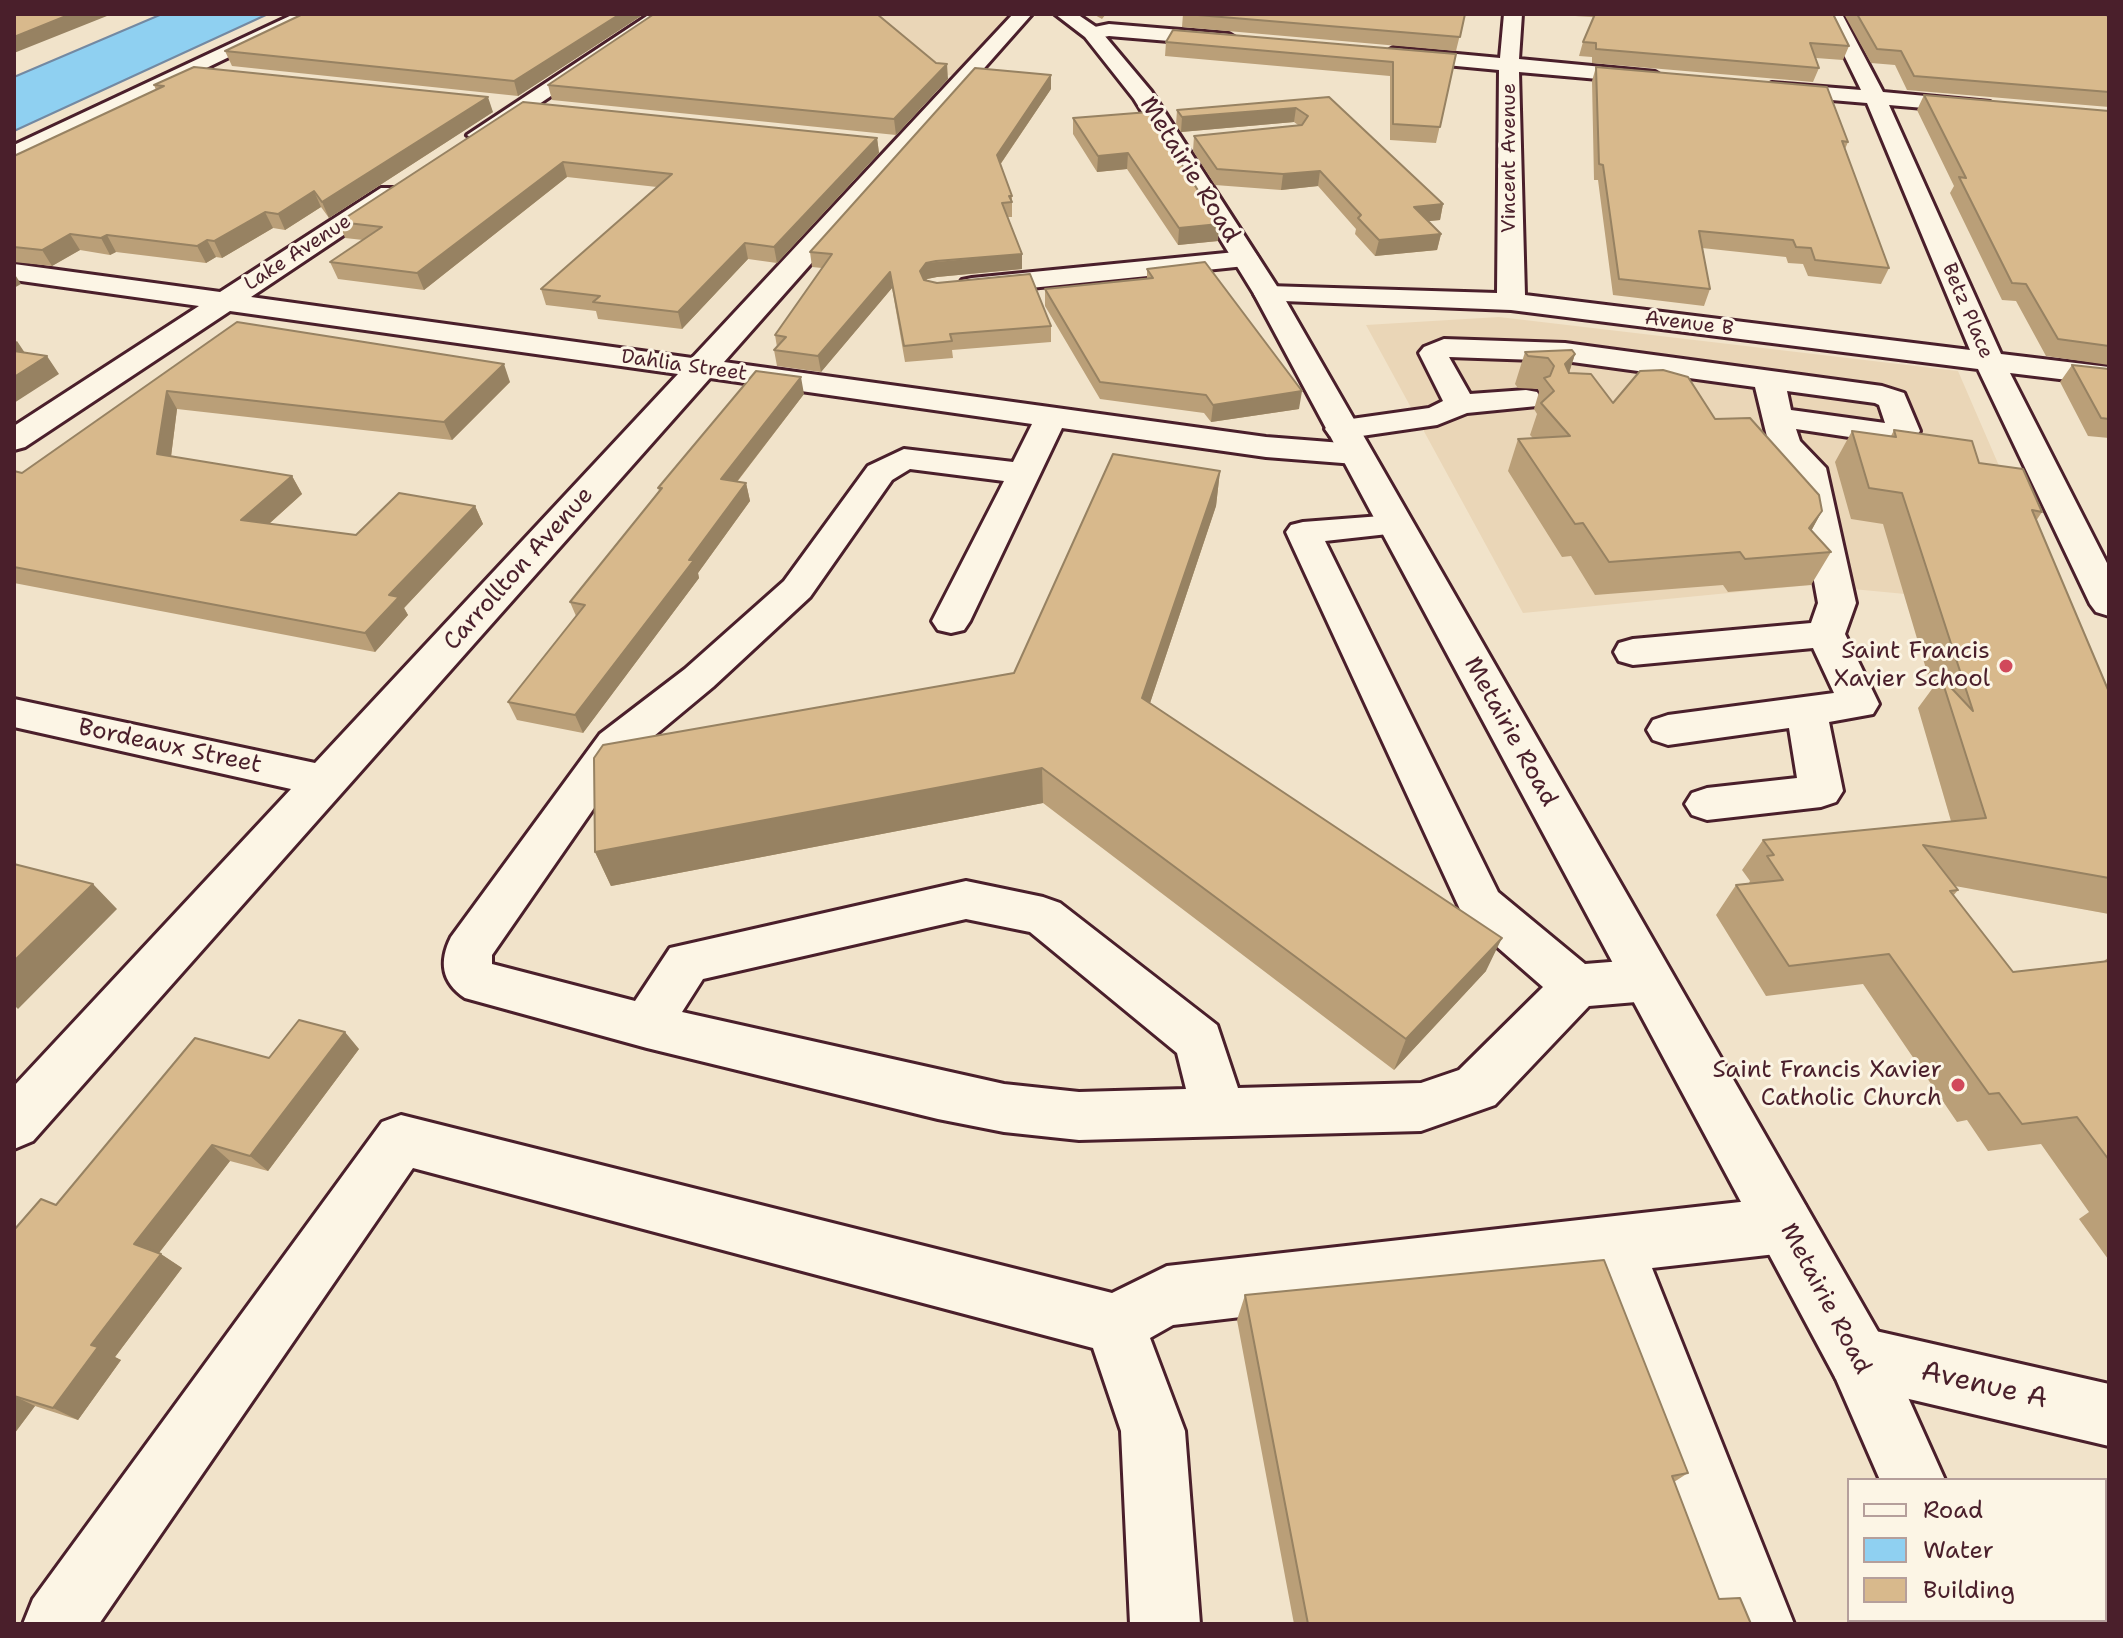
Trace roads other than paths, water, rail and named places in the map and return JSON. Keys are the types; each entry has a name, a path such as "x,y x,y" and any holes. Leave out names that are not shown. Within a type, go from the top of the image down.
{"street":[{"path":"14,154 309,14"},
{"path":"458,148 663,14"},
{"name":"Carrollton Avenue","path":"14,1124 701,369 888,144 1023,14"},
{"name":"Vincent Avenue","path":"1511,302 1509,65 1513,14"},
{"name":"Betz Place","path":"1833,14 1875,98 1989,361 2109,604"},
{"path":"1097,23 1245,41"},
{"name":"Metairie Road","path":"1097,23 1143,96 1193,152 1246,259 1858,1357 1912,1478"},
{"path":"1365,52 1668,79"},
{"path":"190,71 235,76"},
{"path":"1748,86 2000,108"},
{"path":"494,102 556,109"},
{"name":"Lake Avenue","path":"14,440 406,182"},
{"path":"953,287 1246,259"},
{"name":"Dahlia Street","path":"14,272 1266,447 1348,441 1437,416 1460,404 1526,399"},
{"name":"Avenue B","path":"1268,294 1511,302 2109,376"},
{"path":"1460,404 1434,358 1439,350 1565,352 1773,399 1785,445 1810,468 1837,603 1826,634 1859,704 1668,730"},
{"path":"1585,388 1593,380 1592,356"},
{"path":"951,621 1051,417"},
{"path":"1024,473 904,459 880,473 797,589 699,678 615,745 468,951 468,974 482,983 647,1026 1004,1108 1079,1116 1421,1107 1476,1088 1576,986 1648,980"},
{"path":"1394,525 1303,532 1481,905 1576,986"},
{"path":"1633,652 1826,634"},
{"path":"1707,804 1821,791 1807,711"},
{"name":"Bordeaux Street","path":"14,713 325,781"},
{"path":"647,1026 687,962 966,900 1043,916 1199,1041 1219,1113"},
{"path":"58,1624 401,1140 1115,1324 1167,1296 1785,1225"},
{"path":"1614,1244 1759,1624"},
{"path":"1115,1324 1153,1431 1165,1624"},
{"name":"Avenue A","path":"1858,1357 2109,1415"}],"water":[{"path":"162,14 268,14 14,131 14,77"}],"place":[{"name":"Saint Francis Xavier School","path":"2006,666"},
{"name":"Saint Francis Xavier Catholic Church","path":"1958,1085"}]}
